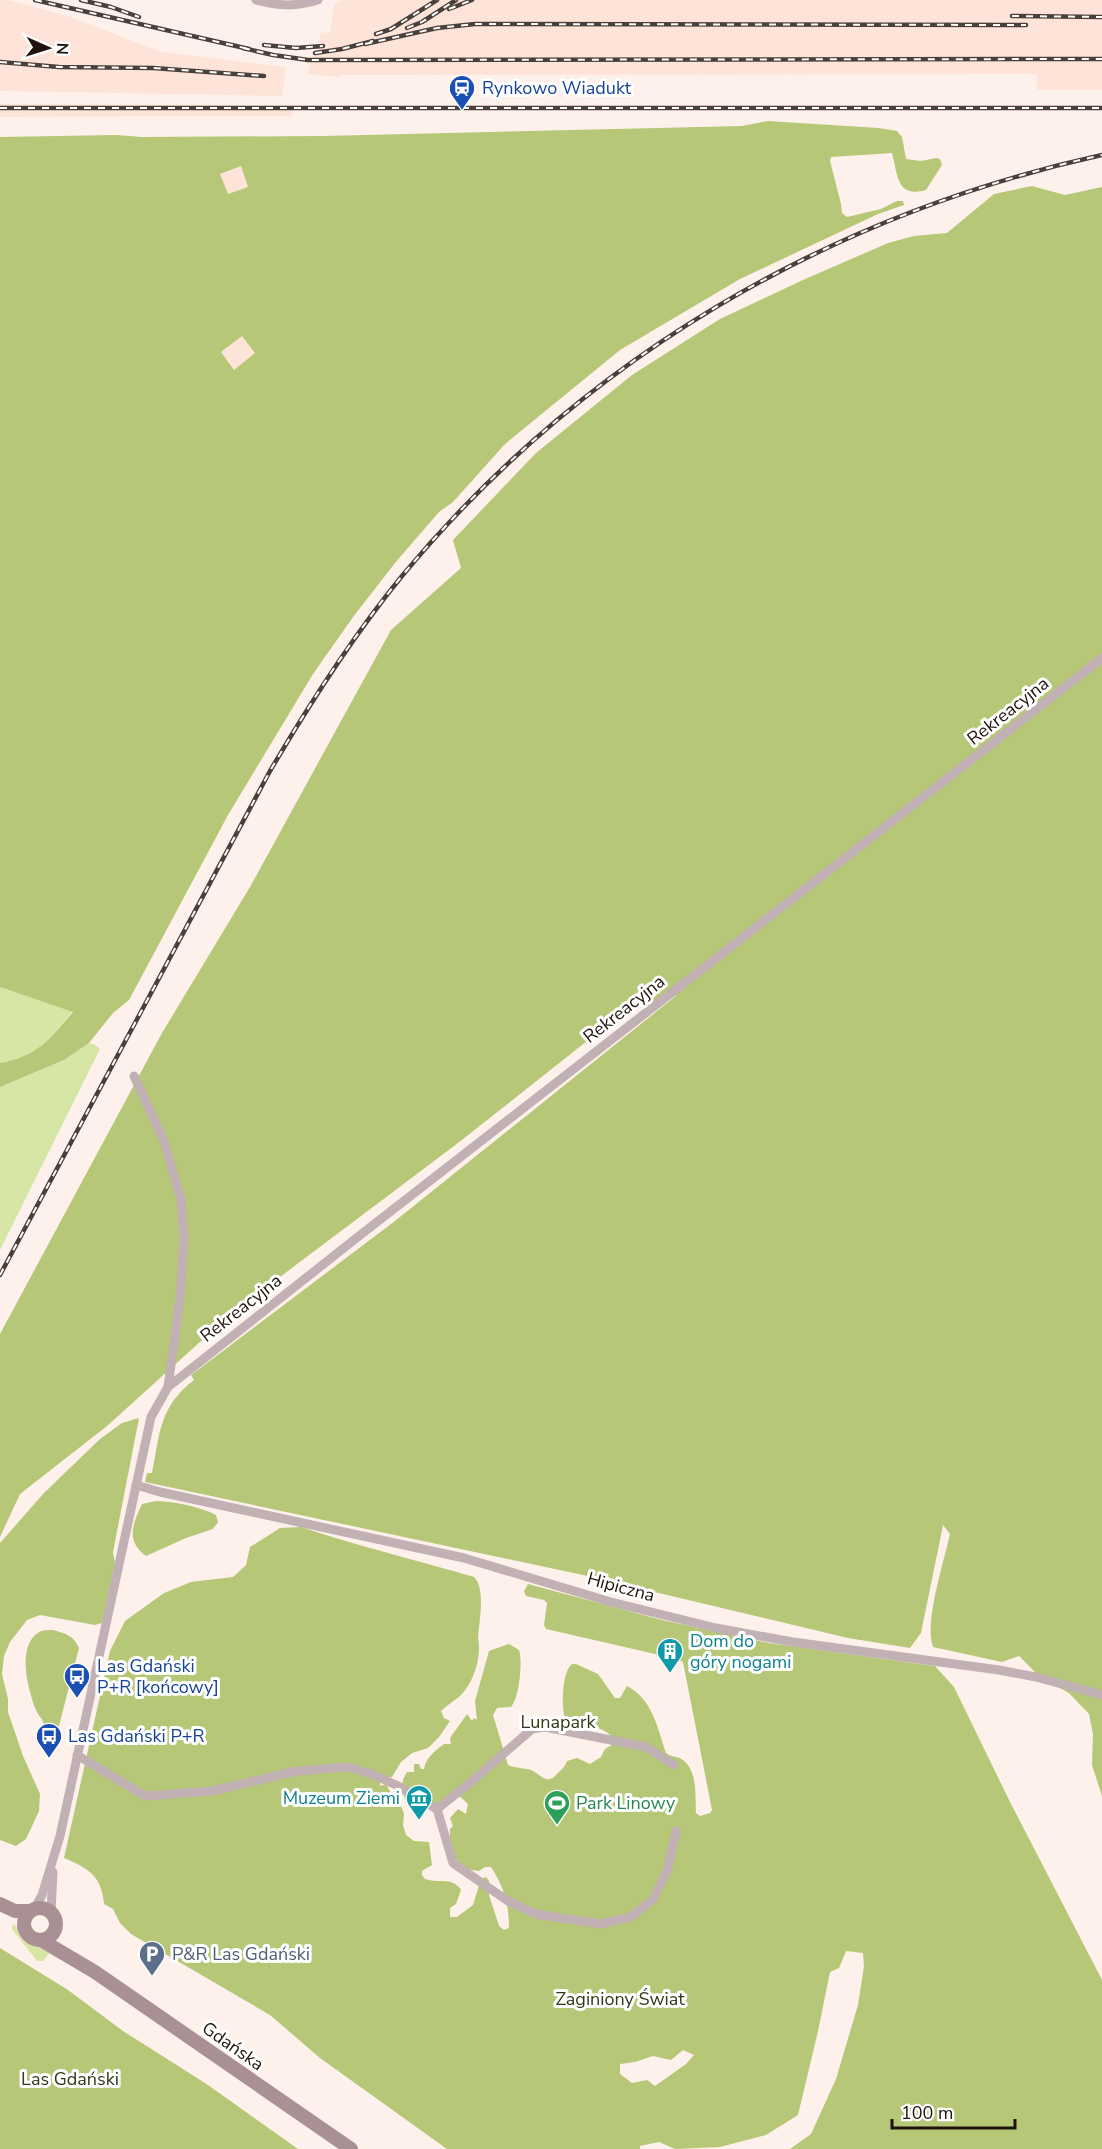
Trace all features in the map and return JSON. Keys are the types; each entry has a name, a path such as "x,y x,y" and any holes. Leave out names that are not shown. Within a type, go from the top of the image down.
{"main road":[{"path":"0,1904 15,1911 43,1908 51,1912 56,1920 55,1929 50,1937 41,1940 30,1937 24,1928 0,1911"},
{"path":"24,1928 24,1919 32,1910"},
{"name":"Gdańska","path":"55,1929 61,1942 95,1972"},
{"name":"Gdańska","path":"41,1940 95,1972 351,2149"}],"street":[{"path":"256,0 281,6 318,0"},
{"name":"Rekreacyjna","path":"168,1387 1102,658"},
{"name":"Rekreacyjna","path":"32,1910 42,1895 53,1863 151,1417 168,1387 180,1298 184,1236 181,1200 164,1142 134,1076"},
{"name":"Hipiczna","path":"136,1485 171,1495 464,1558 611,1602 693,1623 793,1642 999,1670 1036,1677 1102,1695"},
{"path":"437,1809 532,1729 545,1727 646,1747 674,1765"},
{"path":"77,1755 145,1796 212,1791 297,1771 347,1767 372,1774 437,1809 453,1863 508,1901 536,1914 600,1924 632,1917 653,1899 667,1871 676,1831"},
{"name":"Rekreacyjna","path":"51,1912 53,1863"}],"shaded area":[{"path":"0,0 9,0 71,17 161,52 286,67 282,96 0,91"},
{"path":"343,0 1102,0 1102,90 1037,90 1037,74 342,75 341,77 307,74 321,33 330,32 334,4"},
{"path":"0,104 292,106 292,116 0,117"},
{"path":"241,166 248,187 227,194 220,174"},
{"path":"242,336 256,353 234,370 221,352"}],"green space":[{"path":"768,121 897,131 902,137 906,159 921,161 936,158 940,159 942,165 926,190 916,192 909,191 900,183 892,153 831,157 842,213 847,217 881,209 897,201 903,201 904,205 878,214 740,279 620,350 505,444 453,502 439,512 395,563 313,674 228,815 129,1000 113,1013 89,1043 64,1060 0,1087 0,1063 34,1051 50,1038 73,1012 0,987 0,137 323,136 742,126","holes":["241,166 248,187 228,194 220,174","242,336 255,353 234,370 221,352"]},
{"path":"1032,186 1065,195 1102,187 1102,1796 1092,1765 1093,1734 1089,1714 1069,1693 1040,1677 1019,1656 1002,1662 933,1647 931,1623 933,1608 950,1534 943,1525 921,1633 910,1648 848,1638 583,1575 145,1482 147,1473 152,1473 167,1411 182,1390 194,1380 191,1375 395,1221 677,995 620,1015 458,1143 232,1313 107,1426 20,1494 0,1537 0,1334 162,1033 250,887 391,630 461,568 453,540 536,453 632,375 720,319 888,243 914,236 947,233 994,194"},
{"path":"0,987 73,1011 34,1051 14,1060 0,1063"},
{"path":"89,1043 100,1049 0,1250 0,1087 64,1060"},
{"path":"139,1418 113,1552 115,1563 102,1623 95,1625 40,1615 27,1620 10,1642 4,1656 2,1674 8,1699 8,1712 23,1756 40,1794 39,1811 26,1839 16,1846 0,1840 0,1543 44,1493 100,1439 122,1423"},
{"path":"156,1501 179,1503 202,1509 216,1515 218,1522 213,1529 146,1556 135,1544 134,1525 142,1504"},
{"name":"Zaginiony Świat","path":"301,1527 474,1577 478,1582 481,1597 479,1653 473,1677 465,1691 441,1711 444,1718 450,1721 439,1737 428,1748 412,1753 401,1762 392,1777 381,1778 380,1786 386,1784 393,1797 397,1795 404,1814 403,1825 406,1835 414,1841 429,1842 432,1865 422,1871 425,1879 454,1883 461,1890 456,1904 450,1908 450,1917 457,1917 473,1905 481,1879 486,1877 489,1881 489,1895 499,1926 504,1930 509,1928 507,1903 491,1867 485,1867 479,1871 464,1867 452,1851 450,1829 453,1826 450,1818 458,1809 466,1814 468,1804 458,1795 432,1806 422,1801 406,1801 402,1786 407,1772 414,1772 414,1764 419,1764 421,1769 424,1769 434,1752 444,1744 451,1744 450,1738 467,1714 472,1721 474,1718 477,1720 475,1701 489,1651 509,1644 519,1650 520,1655 520,1680 514,1703 511,1707 497,1708 493,1715 508,1765 528,1769 543,1778 550,1779 562,1769 567,1761 577,1758 590,1764 601,1757 605,1749 615,1743 607,1732 601,1729 566,1722 563,1701 564,1683 568,1669 572,1664 576,1664 598,1674 615,1698 620,1698 627,1686 643,1699 657,1724 666,1753 680,1758 690,1768 694,1782 696,1813 700,1816 712,1810 683,1662 546,1629 544,1625 547,1603 544,1600 526,1596 524,1591 528,1584 662,1620 769,1643 935,1666 954,1687 1010,1802 1102,1980 1102,2149 790,2149 811,2134 836,2079 858,2005 864,1966 863,1953 846,1951 839,1968 830,1972 798,2115 766,2135 720,2147 675,2149 659,2142 640,2146 640,2149 447,2149 320,2058 270,2015 131,1934 120,1923 113,1909 104,1904 100,1886 92,1874 80,1865 64,1858 110,1651 125,1621 164,1593 191,1582 233,1577 246,1565 250,1547 280,1528","holes":["683,2050 694,2055 686,2064 655,2086 647,2080 632,2083 620,2074 620,2064 653,2056 671,2060"]},
{"path":"53,1630 69,1636 79,1648 51,1757 48,1754 43,1722 36,1710 27,1680 26,1658 32,1639 41,1631"},
{"path":"13,1923 28,1939 52,1950 43,1961 37,1961 12,1929"},
{"name":"Las Gdański","path":"0,1948 68,1990 123,2031 208,2085 298,2149 0,2149"}],"railway":[{"path":"35,0 249,49"},
{"path":"81,0 139,17"},
{"path":"376,34 391,29 437,0"},
{"path":"407,28 422,22 456,0"},
{"path":"449,9 472,0"},
{"path":"1012,16 1102,17"},
{"path":"365,44 437,28 475,24 1026,25"},
{"path":"315,53 373,41"},
{"path":"264,45 296,48 323,46"},
{"path":"243,48 308,60 1102,59"},
{"path":"0,62 59,67 153,68 264,76"},
{"path":"0,108 1102,108"},
{"path":"0,1275 285,746 332,671 384,599 473,498 549,427 630,363 717,307 808,257 902,216 1001,181 1102,155"}],"place":[{"name":"Rynkowo Wiadukt","path":"462,111"},
{"name":"Dom do góry nogami","path":"670,1674"},
{"name":"Las Gdański P+R [końcowy]","path":"77,1699"},
{"name":"Las Gdański P+R","path":"49,1759"},
{"name":"Muzeum Ziemi","path":"419,1821"},
{"name":"Park Linowy","path":"557,1826"},
{"name":"P&R Las Gdański","path":"152,1977"}],"park label":[{"name":"Lunapark","path":"558,1722"}]}
